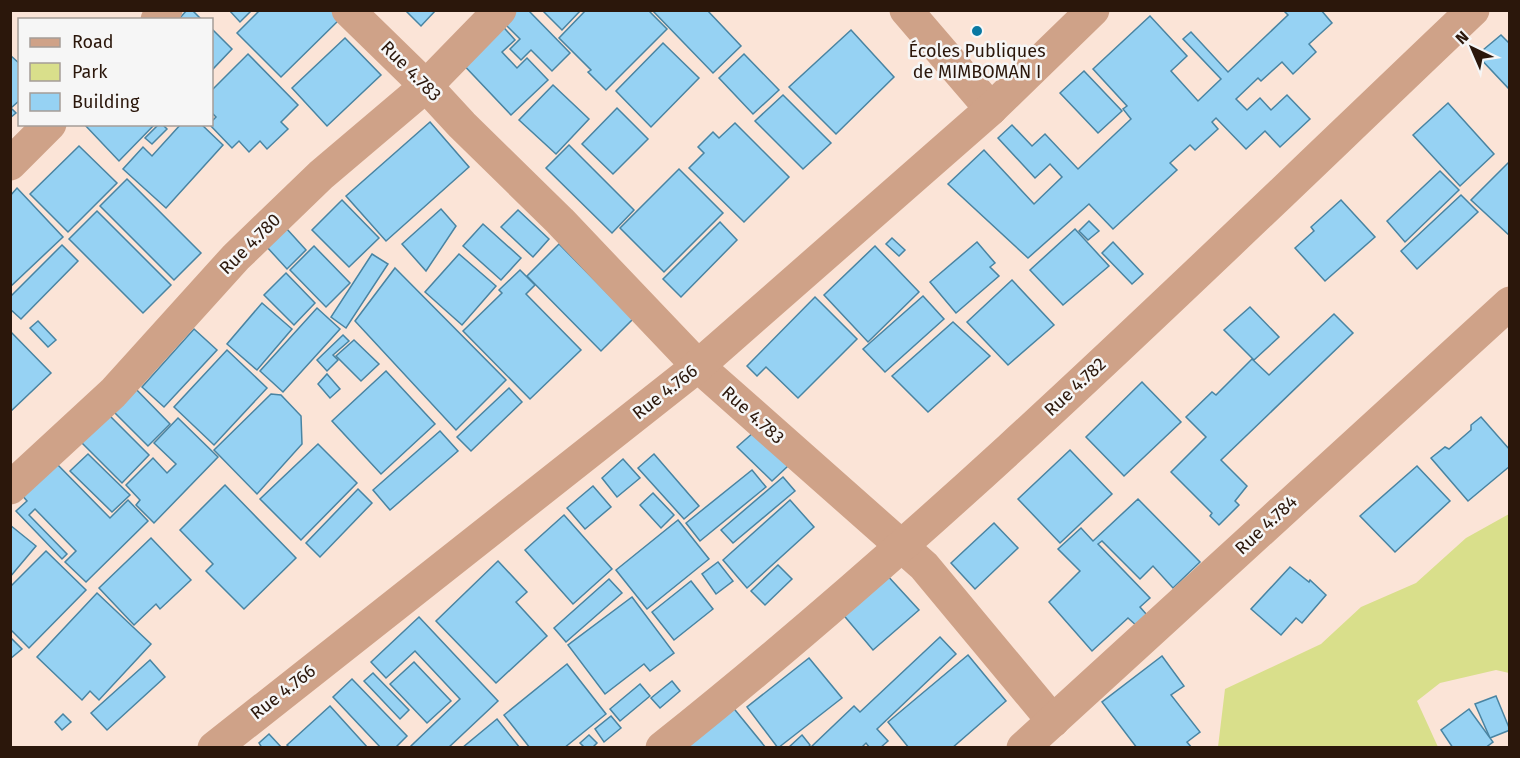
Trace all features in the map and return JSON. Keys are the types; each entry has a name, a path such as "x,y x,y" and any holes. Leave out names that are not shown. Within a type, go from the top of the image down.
{"street":[{"name":"Rue 4.783","path":"348,10 560,221 698,366 924,566 1053,721"},
{"name":"Rue 4.780","path":"10,488 112,393 236,256 321,175 426,86 500,10"},
{"path":"906,10 991,109"},
{"name":"Rue 4.766","path":"214,747 698,366 991,109 1093,10"},
{"name":"Rue 4.782","path":"662,747 740,686 901,547 1094,369 1473,10"},
{"path":"10,164 48,126"},
{"name":"Rue 4.784","path":"1023,747 1509,303"}],"green space":[{"path":"1509,514 1509,673 1496,670 1440,683 1417,701 1438,747 1218,747 1225,689 1321,644 1361,607 1416,583 1466,538"}],"building":[{"path":"187,10 192,10 200,18 180,18"},
{"path":"229,10 252,10 240,22"},
{"path":"260,10 336,10 342,17 281,77 237,33"},
{"path":"405,10 436,10 421,26"},
{"path":"504,10 528,10 570,53 552,71 531,50 521,60 510,49 520,39 498,17"},
{"path":"542,10 581,10 562,30"},
{"path":"586,10 648,10 667,29 606,90 588,72 591,70 559,38"},
{"path":"652,10 707,10 741,46 713,73"},
{"path":"1283,10 1321,10 1332,23 1309,44 1316,52 1293,74 1282,62 1261,81 1258,78 1236,99 1247,110 1260,98 1271,110 1287,95 1310,119 1280,147 1265,131 1246,149 1216,118 1212,122 1218,129 1195,150 1190,145 1170,163 1177,170 1113,229 1089,204 1028,258 948,184 984,150 1034,204 1062,177 1050,164 1035,178 998,138 1012,125 1032,146 1045,134 1078,169 1131,119 1123,109 1127,106 1093,69 1150,16 1187,56 1171,71 1198,101 1221,79 1183,39 1191,32 1228,72 1288,15"},
{"path":"497,20 515,40 502,52 517,68 527,58 548,80 511,115 457,58"},
{"path":"213,30 232,49 213,69"},
{"path":"851,30 894,77 836,134 789,87"},
{"path":"1501,35 1510,44 1510,90 1477,55"},
{"path":"345,38 381,75 327,126 292,88"},
{"path":"663,43 699,78 651,127 616,91"},
{"path":"248,54 298,105 281,122 288,129 267,149 260,141 249,152 239,141 232,148 211,126 213,126 213,120 216,117 213,114 213,89"},
{"path":"744,54 779,90 753,114 719,78"},
{"path":"10,55 18,62 18,102 11,108 16,113 10,118"},
{"path":"1084,71 1122,111 1098,133 1060,93"},
{"path":"553,85 589,119 556,154 519,120"},
{"path":"783,95 831,143 803,169 755,121"},
{"path":"1448,103 1494,154 1460,186 1413,135"},
{"path":"617,108 648,139 613,174 582,144"},
{"path":"430,122 469,167 386,241 346,196"},
{"path":"735,123 789,177 744,222 689,168 704,153 698,147 713,132 719,138"},
{"path":"86,126 153,126 119,161"},
{"path":"157,126 164,126 167,129 152,144 145,138"},
{"path":"179,126 203,126 223,145 166,208 123,169 143,147 152,156"},
{"path":"569,145 634,210 612,233 546,168"},
{"path":"79,146 117,183 68,232 30,194"},
{"path":"1510,161 1510,236 1471,200"},
{"path":"679,169 723,213 664,272 620,228"},
{"path":"1440,171 1459,190 1405,242 1387,221"},
{"path":"127,179 201,253 174,280 100,206"},
{"path":"17,188 63,237 10,287 10,196"},
{"path":"1461,195 1478,212 1417,269 1401,251"},
{"path":"342,200 379,238 349,267 312,230"},
{"path":"1341,200 1375,237 1325,281 1295,248 1314,231 1311,227"},
{"path":"441,209 456,226 426,271 402,244"},
{"path":"518,210 549,239 533,257 501,227"},
{"path":"97,211 171,285 143,313 69,239"},
{"path":"1089,221 1099,231 1088,240 1079,231"},
{"path":"720,222 737,240 681,297 663,279"},
{"path":"483,224 521,258 501,280 463,246"},
{"path":"286,228 306,250 287,269 266,246"},
{"path":"1075,229 1109,266 1063,305 1030,270"},
{"path":"892,238 905,250 899,256 886,244"},
{"path":"977,242 995,263 990,267 999,276 956,313 930,282"},
{"path":"1113,242 1143,274 1132,284 1102,253"},
{"path":"559,244 633,319 601,351 527,276"},
{"path":"62,245 78,261 21,319 10,309 10,297"},
{"path":"314,246 350,283 326,307 290,270"},
{"path":"875,246 919,292 868,342 824,295"},
{"path":"372,254 388,264 346,328 331,317"},
{"path":"459,254 496,286 462,325 425,292"},
{"path":"395,268 506,380 456,430 355,321"},
{"path":"520,270 535,285 526,294 581,350 530,399 463,331 502,293 499,290"},
{"path":"286,273 315,303 294,325 264,295"},
{"path":"1012,280 1054,325 1008,365 967,322"},
{"path":"923,296 944,319 885,372 863,349"},
{"path":"815,297 857,339 798,398 766,367 757,376 747,366"},
{"path":"262,303 292,329 257,370 227,344"},
{"path":"1250,307 1279,337 1254,360 1224,330"},
{"path":"317,308 340,329 283,392 260,371"},
{"path":"1334,314 1353,333 1221,460 1247,486 1235,501 1239,505 1219,525 1210,516 1212,513 1171,472 1206,437 1186,417 1212,392 1216,395 1252,359 1269,375"},
{"path":"38,321 56,340 48,347 30,328"},
{"path":"953,322 990,356 928,412 892,376"},
{"path":"194,329 217,350 164,407 142,387"},
{"path":"10,331 51,373 10,412"},
{"path":"343,335 349,341 333,355 338,360 327,371 317,360"},
{"path":"354,340 379,364 361,381 336,356"},
{"path":"227,350 267,388 214,445 174,407"},
{"path":"386,371 435,424 381,474 332,421"},
{"path":"327,374 340,389 330,398 318,384"},
{"path":"1142,382 1181,422 1124,476 1086,437"},
{"path":"130,383 170,424 148,446 107,405"},
{"path":"509,388 522,402 471,451 457,437"},
{"path":"271,394 281,395 301,416 302,444 257,494 214,450"},
{"path":"103,409 149,455 122,483 76,437"},
{"path":"1481,417 1510,450 1510,466 1468,501 1431,458 1445,447 1449,449 1471,430 1471,425"},
{"path":"178,418 218,457 154,523 136,505 140,500 126,485 153,458 167,473 176,464 154,443"},
{"path":"440,431 458,451 390,510 373,490"},
{"path":"754,432 788,466 772,481 737,447"},
{"path":"318,444 357,483 301,540 260,499"},
{"path":"1070,450 1112,494 1060,543 1018,499"},
{"path":"88,454 130,495 112,512 70,471"},
{"path":"654,454 699,506 684,519 638,468"},
{"path":"623,459 640,478 617,497 602,478"},
{"path":"54,461 110,518 128,500 148,521 86,582 65,562 76,551 35,509 29,515 67,554 62,559 16,511 27,501 21,494"},
{"path":"1417,466 1450,501 1395,552 1360,516"},
{"path":"752,470 766,487 700,541 686,523"},
{"path":"783,477 795,491 733,543 721,530"},
{"path":"225,485 296,558 244,609 206,571 213,564 180,530"},
{"path":"593,486 611,507 585,529 567,508"},
{"path":"358,489 372,503 320,557 306,543"},
{"path":"653,493 674,515 661,528 640,505"},
{"path":"1138,499 1200,562 1173,588 1153,566 1140,579 1102,541 1098,544 1150,598 1140,607 1147,615 1138,627 1128,618 1092,651 1049,602 1080,571 1058,549 1081,528 1093,541"},
{"path":"790,500 814,527 747,588 723,560"},
{"path":"564,515 612,569 573,604 525,550"},
{"path":"678,520 709,559 647,609 616,570"},
{"path":"994,523 1018,548 975,589 951,563"},
{"path":"10,525 36,546 10,577"},
{"path":"151,538 191,580 160,609 156,604 134,625 99,588"},
{"path":"46,551 86,590 29,648 10,629 10,587"},
{"path":"498,561 527,592 516,602 547,636 496,683 436,621"},
{"path":"718,562 733,581 716,594 702,574"},
{"path":"778,565 792,579 765,605 751,591"},
{"path":"1290,567 1309,582 1310,580 1326,595 1302,623 1296,618 1281,635 1251,609"},
{"path":"885,573 919,610 873,650 841,612"},
{"path":"609,579 622,593 566,642 554,628"},
{"path":"691,581 713,609 674,640 652,612"},
{"path":"97,593 151,644 99,700 90,691 82,700 37,657"},
{"path":"632,597 674,653 650,671 644,664 605,694 568,645"},
{"path":"419,617 498,701 448,748 412,748 411,746 460,699 415,651 386,678 371,662"},
{"path":"10,637 22,649 10,659"},
{"path":"940,637 956,654 877,729 888,741 880,748 870,748 866,743 861,748 810,748 854,706 860,712"},
{"path":"968,655 1006,701 952,748 909,748 888,722"},
{"path":"1162,656 1184,686 1171,695 1200,732 1187,742 1192,748 1137,748 1102,702"},
{"path":"809,658 842,698 778,748 747,707"},
{"path":"150,660 165,677 107,730 91,713"},
{"path":"414,662 451,701 427,723 390,684"},
{"path":"567,664 606,714 564,748 530,748 504,715"},
{"path":"373,673 409,710 400,719 364,681"},
{"path":"352,679 407,736 395,748 381,748 333,697"},
{"path":"672,681 680,691 660,708 651,698"},
{"path":"640,684 650,696 620,721 610,709"},
{"path":"1496,696 1510,730 1490,738 1475,704"},
{"path":"731,705 766,748 680,748"},
{"path":"330,706 368,748 290,748 287,745"},
{"path":"1469,709 1493,742 1485,748 1453,748 1441,730"},
{"path":"63,714 71,722 62,730 55,722"},
{"path":"611,716 621,728 604,742 595,729"},
{"path":"497,719 520,748 462,748"},
{"path":"269,734 282,748 262,748 259,743"},
{"path":"589,735 597,743 592,748 585,748 580,743"},
{"path":"802,735 810,745 808,748 788,748"}],"place":[{"name":"Écoles Publiques de MIMBOMAN I","path":"977,31"}]}
